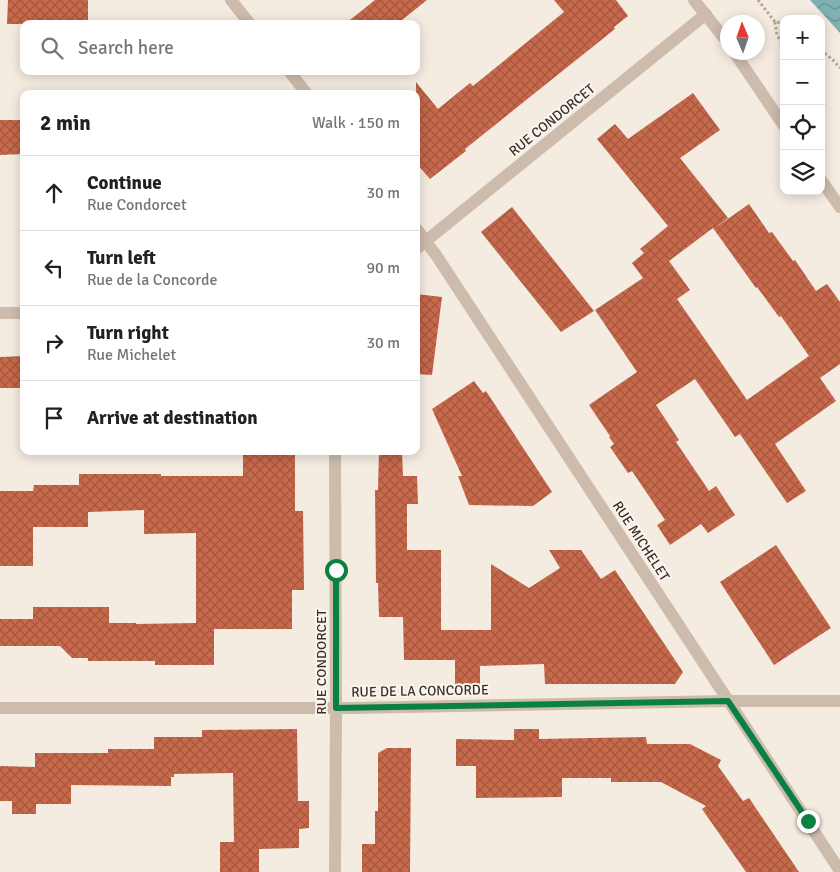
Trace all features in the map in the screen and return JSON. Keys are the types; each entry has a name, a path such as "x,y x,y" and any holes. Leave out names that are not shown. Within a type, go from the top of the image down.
{"street":[{"path":"231,0 247,20"},
{"path":"694,0 720,32"},
{"name":"RUE CONDORCET","path":"421,245 706,14"},
{"path":"739,60 780,120"},
{"path":"292,75 304,90"},
{"path":"825,186 840,207"},
{"name":"RUE MICHELET","path":"421,245 840,871"},
{"path":"0,313 20,313"},
{"name":"RUE CONDORCET","path":"335,455 335,872"},
{"name":"RUE DE LA CONCORDE","path":"0,708 336,708 728,701 840,701"}],"path":[{"path":"758,0 775,22 777,35 780,40"},
{"path":"775,22 780,23"},
{"path":"825,53 840,68"}],"water":[{"path":"810,0 840,0 840,33 825,15"}],"building":[{"path":"8,0 88,0 88,20 20,20 20,24 7,24"},
{"path":"375,0 427,0 402,20 350,20"},
{"path":"554,0 616,0 628,16 614,27 615,29 430,179 420,168 420,90 416,90 416,82 438,109 470,83 473,86 564,12"},
{"path":"693,93 720,130 680,158 728,218 715,228 749,204 769,233 772,232 793,261 795,260 816,291 827,284 840,302 840,364 820,378 836,401 775,444 806,491 787,503 740,434 735,437 695,379 656,405 679,440 676,442 709,491 716,486 735,515 708,533 701,524 670,545 657,525 665,520 632,471 628,473 610,447 614,444 610,436 589,405 637,372 595,310 643,278 632,263 644,253 640,249 668,226 597,139 615,124 628,139","holes":["713,228 779,317 781,316 809,356 747,400 677,299 690,290 669,261"]},
{"path":"0,120 20,120 20,154 0,155"},
{"path":"512,207 594,311 561,332 481,232"},
{"path":"420,294 442,297 432,375 420,374"},
{"path":"20,356 20,388 0,388 0,357"},
{"path":"474,381 483,393 486,391 552,492 533,506 469,505 458,476 462,476 432,409"},
{"path":"243,455 295,455 295,511 303,511 304,590 292,590 292,629 214,629 214,665 155,665 155,661 88,661 88,658 72,658 60,646 0,646 0,619 33,619 33,607 109,607 109,623 196,623 196,533 144,534 144,510 88,512 88,527 33,527 33,566 0,566 0,491 33,491 34,485 79,485 79,474 243,476"},
{"path":"379,455 402,455 403,476 417,476 418,504 407,504 407,550 441,550 441,630 491,630 491,564 529,588 560,568 549,550 581,550 601,579 615,570 683,672 675,684 545,684 544,664 480,666 480,684 455,684 455,660 404,660 403,617 379,617 378,583 376,583 375,490 378,490"},
{"path":"776,545 831,628 774,665 720,582"},
{"path":"297,729 298,801 309,801 309,828 299,829 299,848 259,849 259,872 220,872 220,842 234,842 233,773 174,774 174,777 171,777 171,786 71,785 71,804 36,804 36,814 12,814 12,801 0,801 0,766 35,767 35,753 108,753 108,749 154,749 154,737 202,737 202,730"},
{"path":"514,729 539,729 539,739 646,737 647,744 690,744 721,760 718,766 743,801 749,798 799,872 746,872 702,809 706,806 661,782 611,782 611,778 562,778 562,797 476,798 476,766 456,766 456,739 514,740"},
{"path":"387,748 411,748 410,872 362,872 362,844 375,844 375,811 378,811 378,753"}],"route":[{"path":"336,570 336,708 728,701 808,821"}]}
